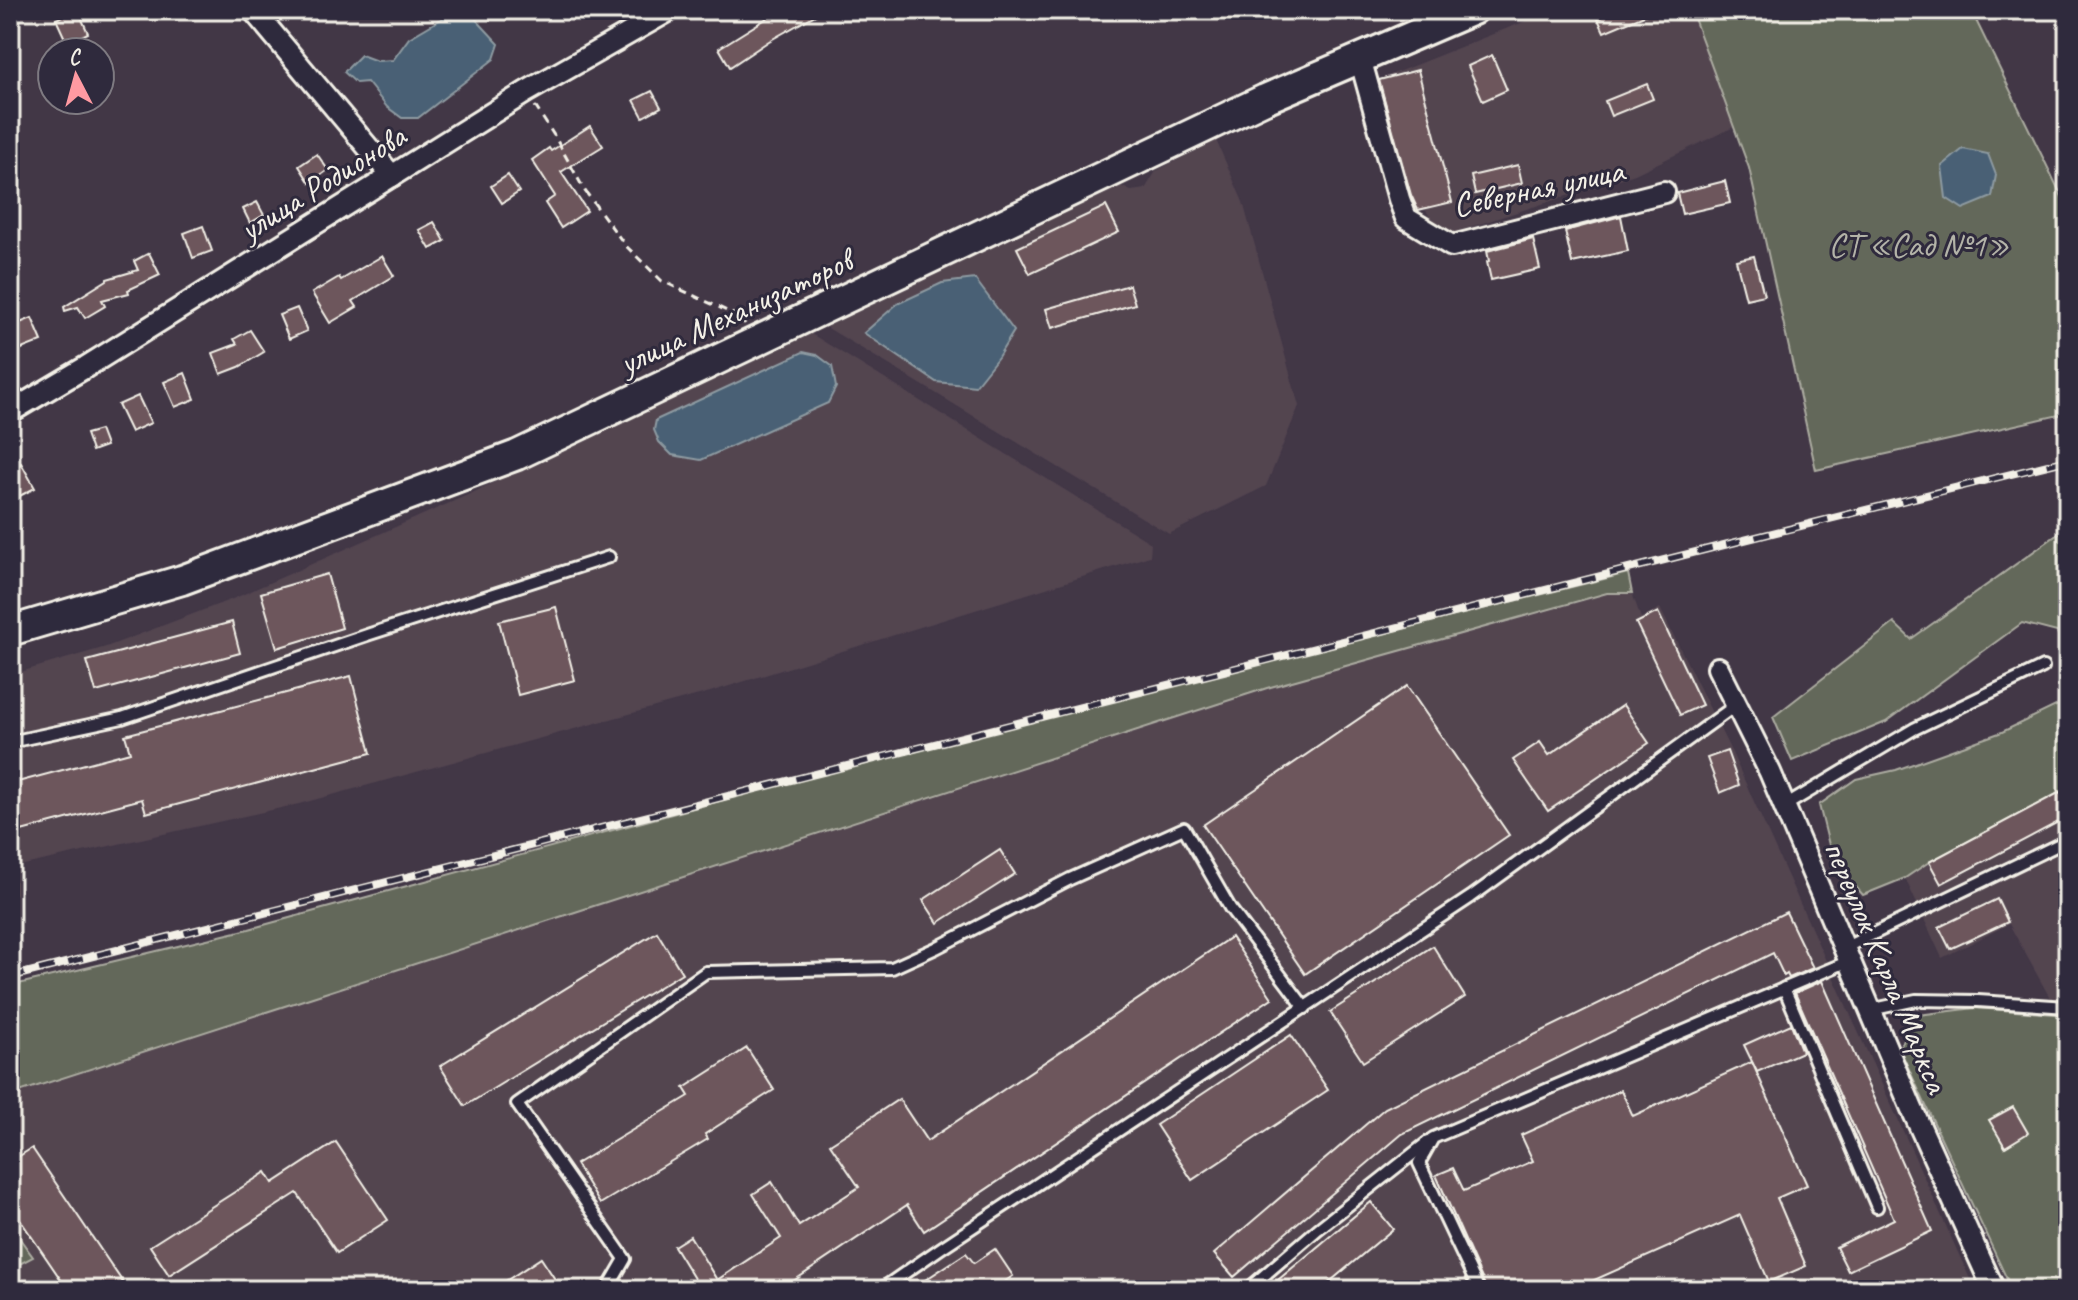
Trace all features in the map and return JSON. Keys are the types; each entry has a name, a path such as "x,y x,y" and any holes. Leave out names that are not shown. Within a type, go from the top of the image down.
{"street":[{"path":"253,10 392,176"},
{"name":"улица Родионова","path":"10,412 526,92 670,10"},
{"name":"улица Механизаторов","path":"10,631 182,580 503,460 1265,99 1473,10"},
{"name":"Северная улица","path":"1360,58 1406,218 1452,246 1664,192"},
{"name":"переулок Карла Маркса","path":"1718,668 1770,772 1912,1109 1994,1290"}],"lane":[{"path":"10,742 122,718 609,557"},
{"path":"1785,806 1914,729 2043,667"},
{"path":"880,1290 1471,897 1736,705"},
{"path":"607,1290 625,1259 517,1104 706,972 892,968 1070,879 1184,828 1230,908 1305,1008"},
{"path":"1247,1290 1433,1138 1784,988 2068,840"},
{"path":"1784,988 1877,1207"},
{"path":"1870,1010 1916,1000 2068,1007"},
{"path":"1433,1138 1419,1163 1479,1290"}],"path":[{"path":"526,92 585,191 625,245 662,281 740,317 757,340"}],"shaded area":[{"path":"1553,10 1691,10 1734,127 1635,174 1449,234 1438,230 1425,209 1408,213 1375,81"},
{"path":"1216,140 1243,202 1299,406 1266,486 1169,534 821,324 1117,184 1131,191 1145,189 1156,171"},
{"path":"805,330 1151,543 1150,556 710,692 299,804 15,867 17,895 10,893 10,675 106,647 235,598 472,493"},
{"path":"1607,593 1632,593 1641,618 1660,608 1732,753 1975,1290 10,1290 10,1269 33,1257 10,1225 10,1095 1267,688"},
{"path":"2068,788 2068,1000 2050,998 2009,924 1942,958 1905,878 1929,862"}],"green space":[{"name":"СТ «Сад №1»","path":"1691,10 1971,10 2068,209 2068,413 1816,470 1749,168"},
{"path":"2068,527 2068,654 2057,632 2022,623 1886,722 1792,761 1773,717 1894,623 1911,639"},
{"path":"1628,573 1632,593 1607,593 1267,688 10,1095 10,986 249,929 837,769"},
{"path":"2068,700 2068,788 1929,862 1905,878 1863,895 1833,861 1819,805 1856,779 1896,770 2002,732"},
{"path":"1975,1008 2068,1015 2068,1290 2012,1290 1899,1048 1918,1015"},
{"path":"10,1225 33,1257 10,1269"}],"water":[{"path":"472,15 499,44 494,59 418,118 402,118 387,107 367,82 356,83 344,72 361,55 377,61 393,60 409,38 443,18"},
{"path":"1963,149 1988,154 1996,175 1992,197 1963,209 1946,198 1942,166"},
{"path":"975,279 1014,331 975,386 936,382 864,333 897,304 942,283"},
{"path":"803,352 817,355 832,366 836,387 828,403 701,460 672,455 659,442 654,430 656,420"}],"building":[{"path":"78,10 88,33 64,36 56,19"},
{"path":"780,10 824,10 730,67 719,48"},
{"path":"1620,10 1656,10 1604,32 1598,19"},
{"path":"1492,55 1507,90 1483,101 1468,66"},
{"path":"1418,70 1452,202 1418,210 1379,80"},
{"path":"1647,84 1653,99 1611,116 1605,101"},
{"path":"652,91 661,107 643,117 634,100"},
{"path":"590,126 603,146 561,172 587,211 561,228 545,203 555,196 532,160"},
{"path":"317,154 328,170 310,183 299,166"},
{"path":"1518,165 1522,183 1475,194 1471,176"},
{"path":"508,175 519,192 502,203 491,186"},
{"path":"1725,181 1730,203 1682,214 1677,193"},
{"path":"257,202 264,215 250,223 243,209"},
{"path":"1106,206 1119,232 1030,274 1017,248"},
{"path":"1621,216 1628,251 1572,263 1565,231"},
{"path":"434,222 445,241 430,249 419,230"},
{"path":"203,226 212,251 193,258 184,233"},
{"path":"1533,239 1540,269 1491,280 1487,251"},
{"path":"149,253 160,275 128,290 129,293 102,300 105,306 85,318 78,307 65,311 64,307 107,279 138,270 134,261"},
{"path":"382,256 394,276 353,301 357,307 330,323 312,293"},
{"path":"1754,256 1764,295 1746,299 1736,260"},
{"path":"1129,285 1135,304 1052,328 1046,309"},
{"path":"297,308 307,331 289,339 279,315"},
{"path":"32,318 42,341 14,352 10,327"},
{"path":"250,330 264,352 221,374 213,353 237,344 234,339"},
{"path":"185,373 195,399 175,407 164,382"},
{"path":"138,396 151,423 131,432 118,405"},
{"path":"100,430 106,446 92,451 86,434"},
{"path":"21,463 35,488 10,501 10,469"},
{"path":"327,574 342,628 277,648 261,593"},
{"path":"556,607 575,680 518,695 499,621"},
{"path":"1658,612 1702,705 1680,715 1636,623"},
{"path":"232,622 240,653 96,692 87,661"},
{"path":"351,676 371,753 146,813 142,799 10,834 10,784 130,752 125,735"},
{"path":"1407,686 1509,835 1305,974 1203,825"},
{"path":"1623,705 1649,743 1548,811 1513,760 1540,742 1549,755"},
{"path":"1727,751 1739,785 1720,793 1707,758"},
{"path":"2068,788 2068,817 1941,884 1929,862"},
{"path":"1000,850 1015,874 938,923 923,900"},
{"path":"1997,899 2008,922 1950,949 1939,927"},
{"path":"1786,912 1813,968 1789,978 1787,974 1784,976 1773,953 1402,1134 1234,1277 1214,1254 1385,1108"},
{"path":"657,932 682,973 465,1106 440,1066"},
{"path":"1231,937 1272,998 924,1231 907,1205 780,1290 701,1290 674,1246 690,1236 717,1280 781,1238 753,1194 772,1182 799,1226 859,1187 830,1144 899,1099 927,1141"},
{"path":"1433,946 1465,997 1363,1062 1330,1012"},
{"path":"1822,981 1932,1231 1848,1271 1836,1247 1894,1219 1795,993"},
{"path":"1791,1024 1802,1052 1757,1072 1744,1045"},
{"path":"1291,1035 1328,1090 1192,1180 1156,1125"},
{"path":"747,1048 774,1090 705,1134 708,1139 600,1204 576,1164 689,1096 684,1088"},
{"path":"1752,1062 1807,1185 1777,1198 1806,1266 1769,1282 1740,1215 1572,1290 1487,1290 1436,1175 1453,1168 1464,1191 1533,1161 1521,1135 1621,1090 1633,1116"},
{"path":"2013,1107 2028,1133 2005,1147 1989,1120"},
{"path":"336,1142 388,1220 337,1253 297,1193 169,1275 150,1246 266,1172 273,1183"},
{"path":"32,1148 128,1290 68,1290 10,1205 10,1162"},
{"path":"1371,1202 1393,1229 1320,1290 1266,1290"},
{"path":"995,1249 1013,1276 992,1290 910,1290 966,1253 974,1263"},
{"path":"541,1258 562,1290 492,1290"}],"railway":[{"path":"10,977 2068,460"}]}
